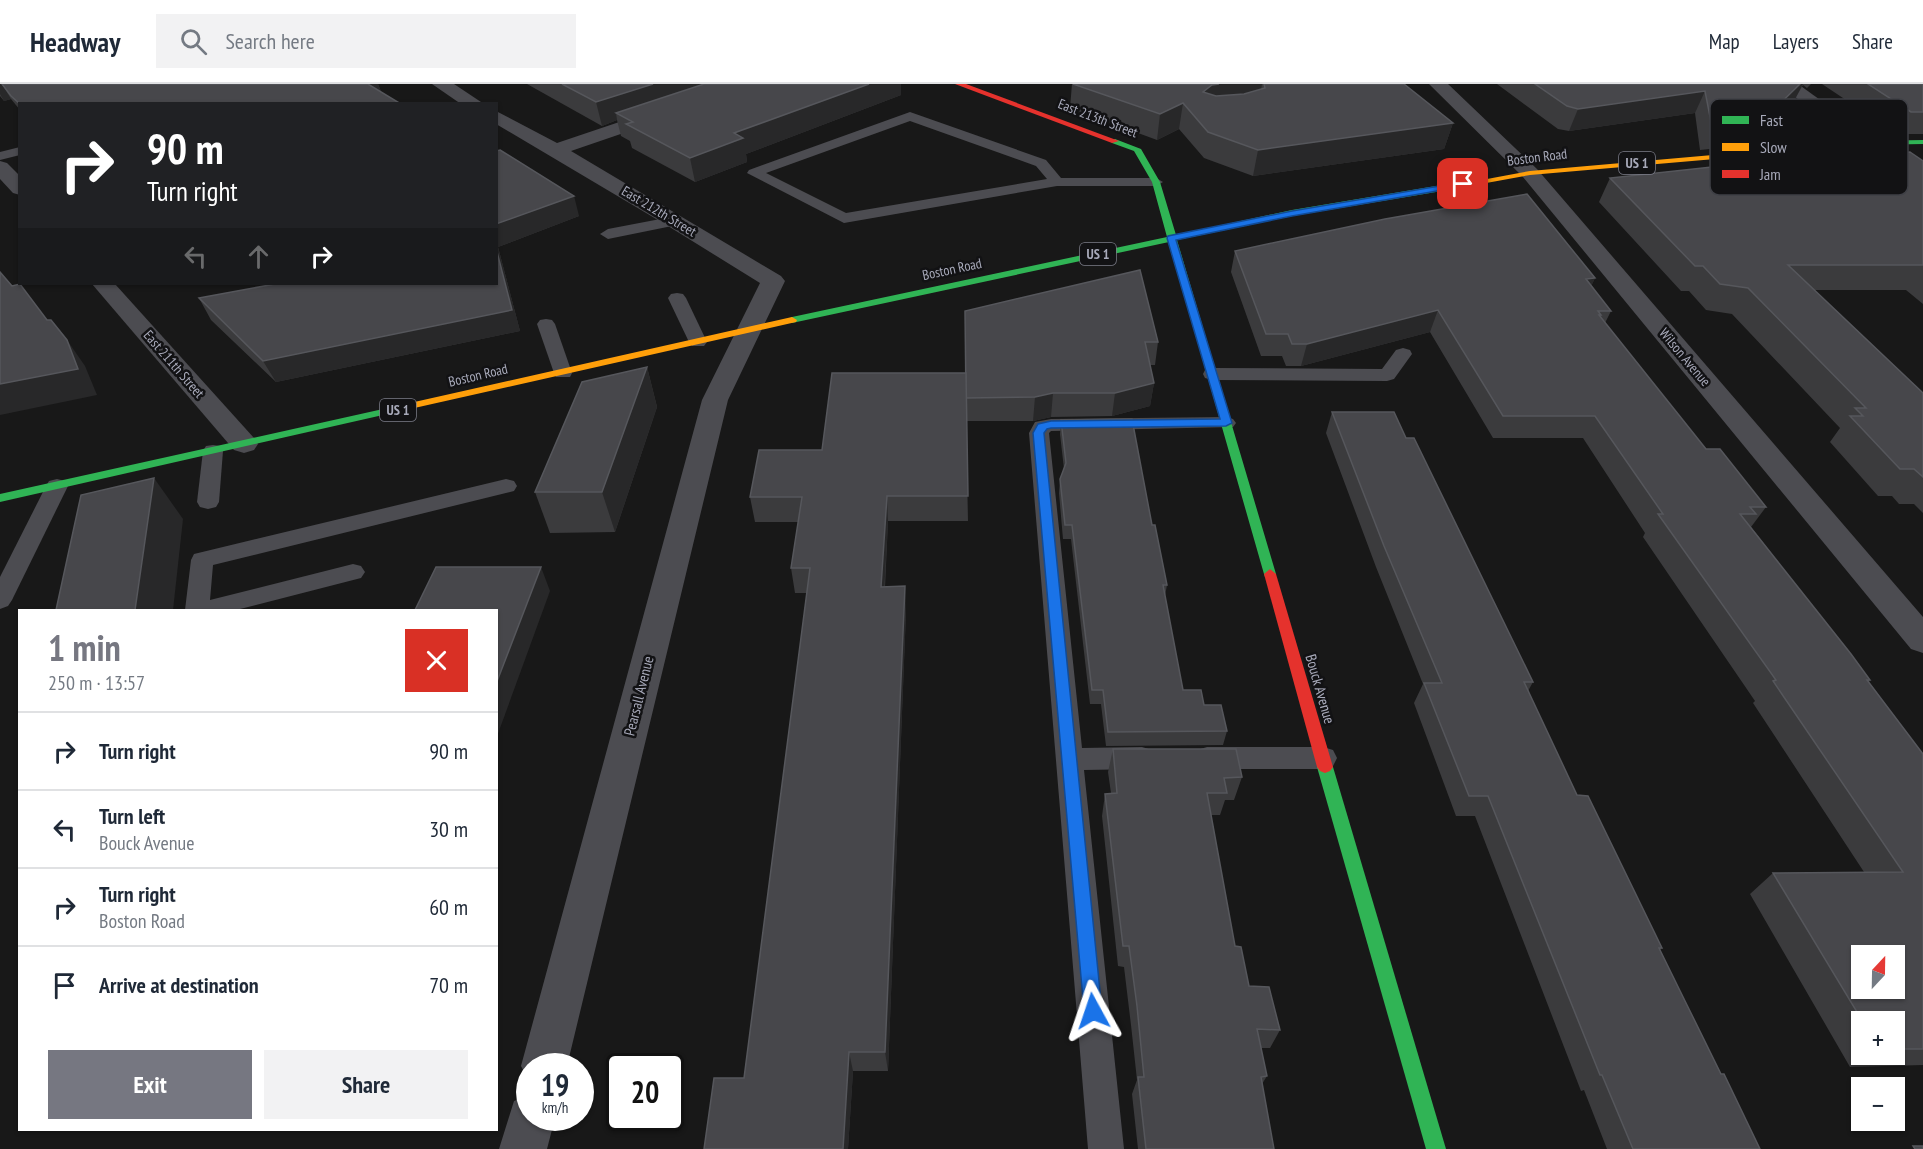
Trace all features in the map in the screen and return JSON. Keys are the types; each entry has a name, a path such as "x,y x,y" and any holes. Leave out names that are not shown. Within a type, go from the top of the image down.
{"main road":[{"name":"East 213th Street","path":"959,84 1137,149 1156,182 1171,238"},
{"name":"Boston Road","path":"1908,142 1923,142"},
{"name":"Boston Road","path":"0,498 747,330 1292,213 1530,173 1710,157"},
{"name":"Bouck Avenue","path":"1171,238 1436,1149"}],"street":[{"path":"441,84 472,102"},
{"path":"556,150 749,84"},
{"path":"1787,84 1807,99"},
{"name":"Wilson Avenue","path":"1436,88 1530,173 1923,640"},
{"name":"East 212th Street","path":"498,117 676,221 773,281 747,330"},
{"path":"0,167 18,187"},
{"path":"1908,173 1923,184"},
{"name":"East 211th Street","path":"104,285 244,444"},
{"name":"Pearsall Avenue","path":"547,1053 715,400 747,330"},
{"path":"523,1149 528,1131"}],"lane":[{"path":"1058,182 1041,163 910,116 754,173 844,218 1058,182 1156,182"},
{"path":"0,156 18,152"},
{"path":"608,234 676,221"},
{"path":"676,298 698,342"},
{"path":"546,324 563,373"},
{"path":"1212,374 1387,375 1403,354"},
{"path":"1106,1149 1039,433 1042,426 1051,425 1226,423"},
{"path":"208,502 213,451"},
{"path":"0,600 57,486"},
{"path":"197,609 202,560 507,486"},
{"path":"208,609 353,572"},
{"path":"1069,759 1323,758"}],"building":[{"path":"2,84 368,84 398,102 18,102"},
{"path":"562,84 653,84 596,102"},
{"path":"704,84 869,84 734,133 743,138 690,158 626,124 633,122 616,113"},
{"path":"1073,84 1219,84 1212,85 1203,92 1216,96 1244,94 1265,88 1264,84 1404,84 1453,123 1258,150 1208,132 1183,103 1160,114"},
{"path":"1535,84 1800,84 1785,99 1710,99 1710,117 1705,91 1578,109 1567,106"},
{"path":"1868,84 1923,84 1923,112 1908,110 1908,99 1891,99"},
{"path":"498,150 500,150 574,196 498,223"},
{"path":"1908,152 1923,161 1923,265 1788,265 1923,393 1923,477 1914,469 1900,469 1850,416 1863,416 1855,408 1866,408 1748,288 1720,284 1703,266 1695,266 1610,178 1710,167 1710,195 1908,195"},
{"path":"1527,194 1595,278 1586,279 1611,311 1598,311 1601,315 1599,315 1706,449 1720,449 1766,507 1750,507 1756,514 1740,514 1851,654 1870,680 1867,680 1923,754 1923,1049 1905,1049 1905,1011 1856,1011 1773,873 1903,872 1773,681 1776,680 1658,514 1663,514 1595,416 1503,416 1438,310 1307,344 1292,344 1288,334 1266,334 1235,251 1385,219"},
{"path":"498,256 512,310 263,361 199,298 270,285 498,285"},
{"path":"1140,270 1158,342 1145,342 1154,383 1115,393 1053,393 1035,397 966,398 965,311"},
{"path":"0,272 12,286 21,285 47,320 51,320 67,340 78,369 0,384"},
{"path":"647,367 602,492 535,492 582,382"},
{"path":"832,373 966,373 968,496 887,496 881,587 905,586 885,1052 849,1052 843,1149 704,1149 714,1078 744,1078 810,568 791,568 802,497 750,497 759,450 822,450"},
{"path":"1332,412 1394,412 1406,438 1414,438 1533,682 1524,682 1577,795 1588,796 1662,948 1659,948 1760,1149 1633,1149 1602,1075 1600,1075 1488,796 1469,796 1424,683 1442,683 1384,546"},
{"path":"1132,419 1152,525 1155,525 1167,585 1163,585 1183,690 1201,690 1204,705 1221,705 1227,731 1108,732 1103,690 1092,690 1072,525 1065,525 1060,479 1066,463 1061,420"},
{"path":"154,478 135,609 56,609 81,495"},
{"path":"436,567 541,567 498,679 498,609 415,609"},
{"path":"1113,749 1236,749 1242,777 1224,778 1227,793 1207,793 1235,946 1241,947 1249,986 1269,987 1280,1030 1257,1029 1267,1076 1261,1077 1274,1149 1146,1149 1138,1077 1144,1077 1137,1006 1129,946 1123,946 1105,794 1117,793"},
{"path":"1913,1146 1923,1146 1923,1149 1915,1149"}],"traffic: fast":[{"path":"1115,141 1137,149 1156,182 1270,574"},
{"path":"1908,142 1923,142"},
{"path":"792,320 1292,213 1448,187"},
{"path":"0,498 401,408"},
{"path":"1325,767 1436,1149"}],"traffic: slow":[{"path":"1448,187 1530,173 1710,157"},
{"path":"401,408 792,320"}],"traffic: jam":[{"path":"959,84 1115,141"},
{"path":"1270,574 1325,767"}],"route":[{"path":"1093,1011 1039,433 1042,426 1226,423 1171,238 1292,213 1463,184"}]}
